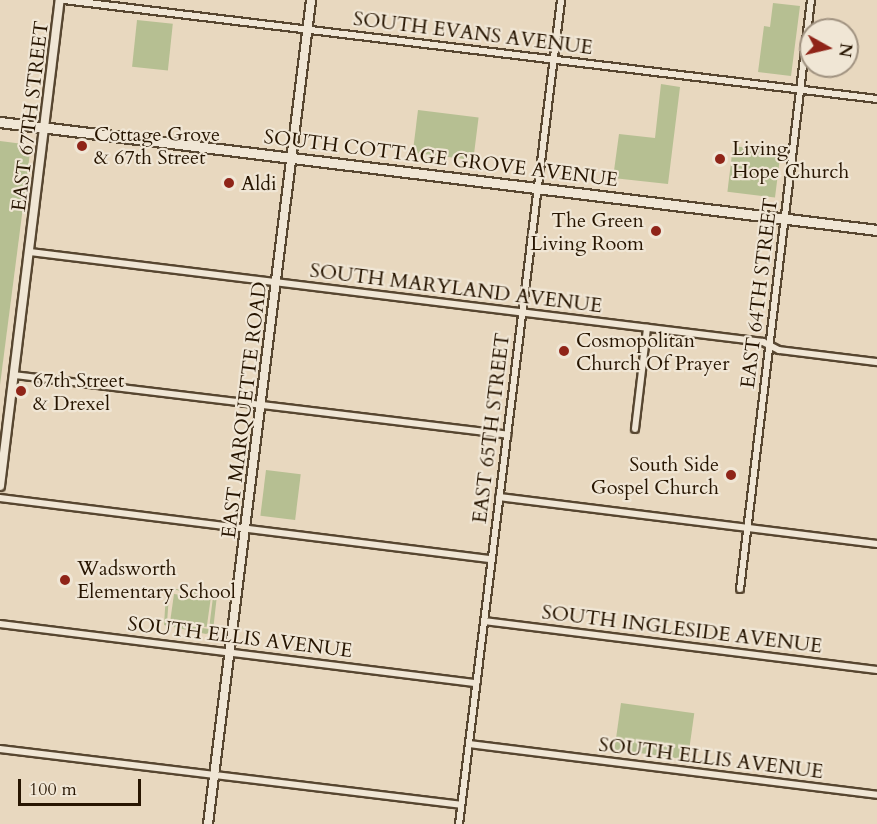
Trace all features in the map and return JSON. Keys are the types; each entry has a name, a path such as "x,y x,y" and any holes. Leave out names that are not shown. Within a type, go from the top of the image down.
{"main road":[{"name":"SOUTH COTTAGE GROVE AVENUE","path":"0,122 877,230"}],"street":[{"name":"SOUTH EVANS AVENUE","path":"62,0 877,99"},
{"name":"EAST 67TH STREET","path":"0,486 62,0"},
{"name":"EAST MARQUETTE ROAD","path":"208,824 311,0"},
{"name":"EAST 65TH STREET","path":"459,824 561,0"},
{"name":"EAST 64TH STREET","path":"740,590 811,0"},
{"name":"SOUTH MARYLAND AVENUE","path":"30,252 647,328 877,362"},
{"path":"635,429 647,328"},
{"path":"14,375 507,435"},
{"path":"499,497 877,544"},
{"path":"0,498 491,559"},
{"name":"SOUTH INGLESIDE AVENUE","path":"484,621 877,670"},
{"name":"SOUTH ELLIS AVENUE","path":"0,624 476,683"},
{"name":"SOUTH ELLIS AVENUE","path":"469,744 877,795"},
{"path":"0,750 461,805"}],"green space":[{"path":"773,3 800,6 791,76 758,72 764,26 770,27"},
{"path":"137,20 173,24 168,71 132,67"},
{"path":"661,84 680,87 668,184 613,178 619,134 655,138"},
{"path":"418,110 479,117 473,160 413,153"},
{"path":"0,141 31,145 0,385"},
{"path":"733,146 781,152 775,198 727,192"},
{"path":"266,470 301,474 295,520 260,516"},
{"path":"170,588 217,595 213,631 206,634 164,625 166,593","holes":["176,590 213,597 209,629 167,623 169,595"]},
{"path":"174,594 211,599 207,627 170,622"},
{"path":"621,703 694,713 688,760 614,750"}],"place":[{"name":"Cottage Grove & 67th Street","path":"82,146"},
{"name":"Living Hope Church","path":"720,159"},
{"name":"Aldi","path":"229,183"},
{"name":"The Green Living Room","path":"656,231"},
{"name":"Cosmopolitan Church Of Prayer","path":"564,351"},
{"name":"67th Street & Drexel","path":"21,391"},
{"name":"South Side Gospel Church","path":"731,475"},
{"name":"Wadsworth Elementary School","path":"65,580"}]}
